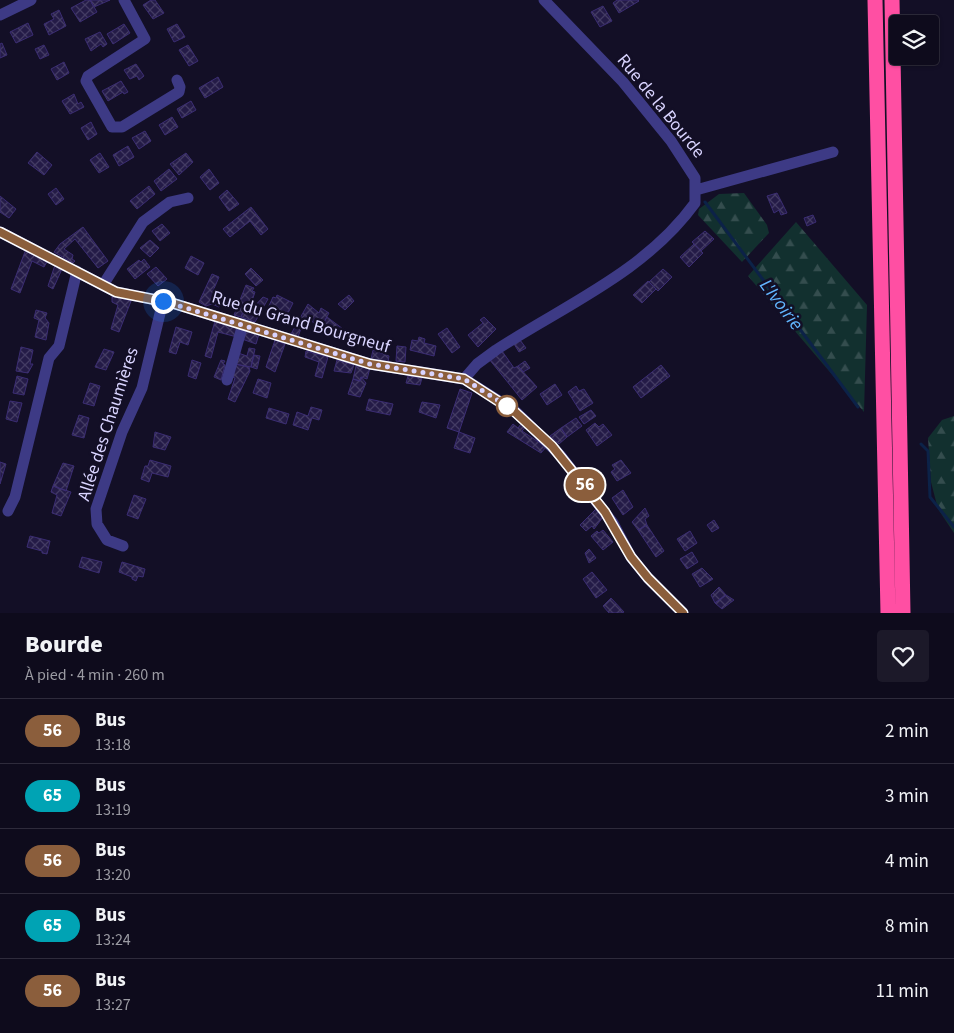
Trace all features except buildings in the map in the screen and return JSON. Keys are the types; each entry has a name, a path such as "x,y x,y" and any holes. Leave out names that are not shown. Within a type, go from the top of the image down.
{"highway":[{"path":"875,0 888,613"},
{"path":"892,0 903,613"}],"street":[{"path":"0,15 31,0"},
{"path":"124,0 146,39 88,76 86,81 112,127 122,127 179,92 180,87 177,80"},
{"name":"Rue de la Bourde","path":"544,0 623,82 651,115 689,166 695,178 696,190"},
{"path":"464,379 477,364 496,350 629,269 654,248 688,213 695,203 696,190 833,152"},
{"path":"103,285 143,222 170,202 188,198"},
{"name":"Rue du Grand Bourgneuf","path":"0,232 116,292 163,301 370,364 464,379 515,412 560,455 613,523 631,557 648,578 683,613"},
{"path":"8,511 15,497 48,358 59,346 76,271"},
{"name":"Allée des Chaumières","path":"123,546 107,540 97,524 96,509 122,432 142,388 163,301"},
{"path":"227,380 243,324"}],"green space":[{"path":"744,193 767,225 769,233 742,262 698,215 699,209 719,194"},
{"path":"796,222 867,305 864,412 748,276"},
{"path":"954,416 954,533 938,509 931,482 928,438 942,420"}],"waterway":[{"name":"L'Ivoirie","path":"705,202 858,407"},
{"name":"L'Ivoirie","path":"921,444 928,451 930,497 954,527"}],"bus line":[{"name":"56","path":"0,232 116,292 172,303 370,364 464,379 515,412 552,446 578,476 613,523 631,557 648,578 683,613"}],"route":[{"path":"163,301 370,364 464,379 507,406"}]}
